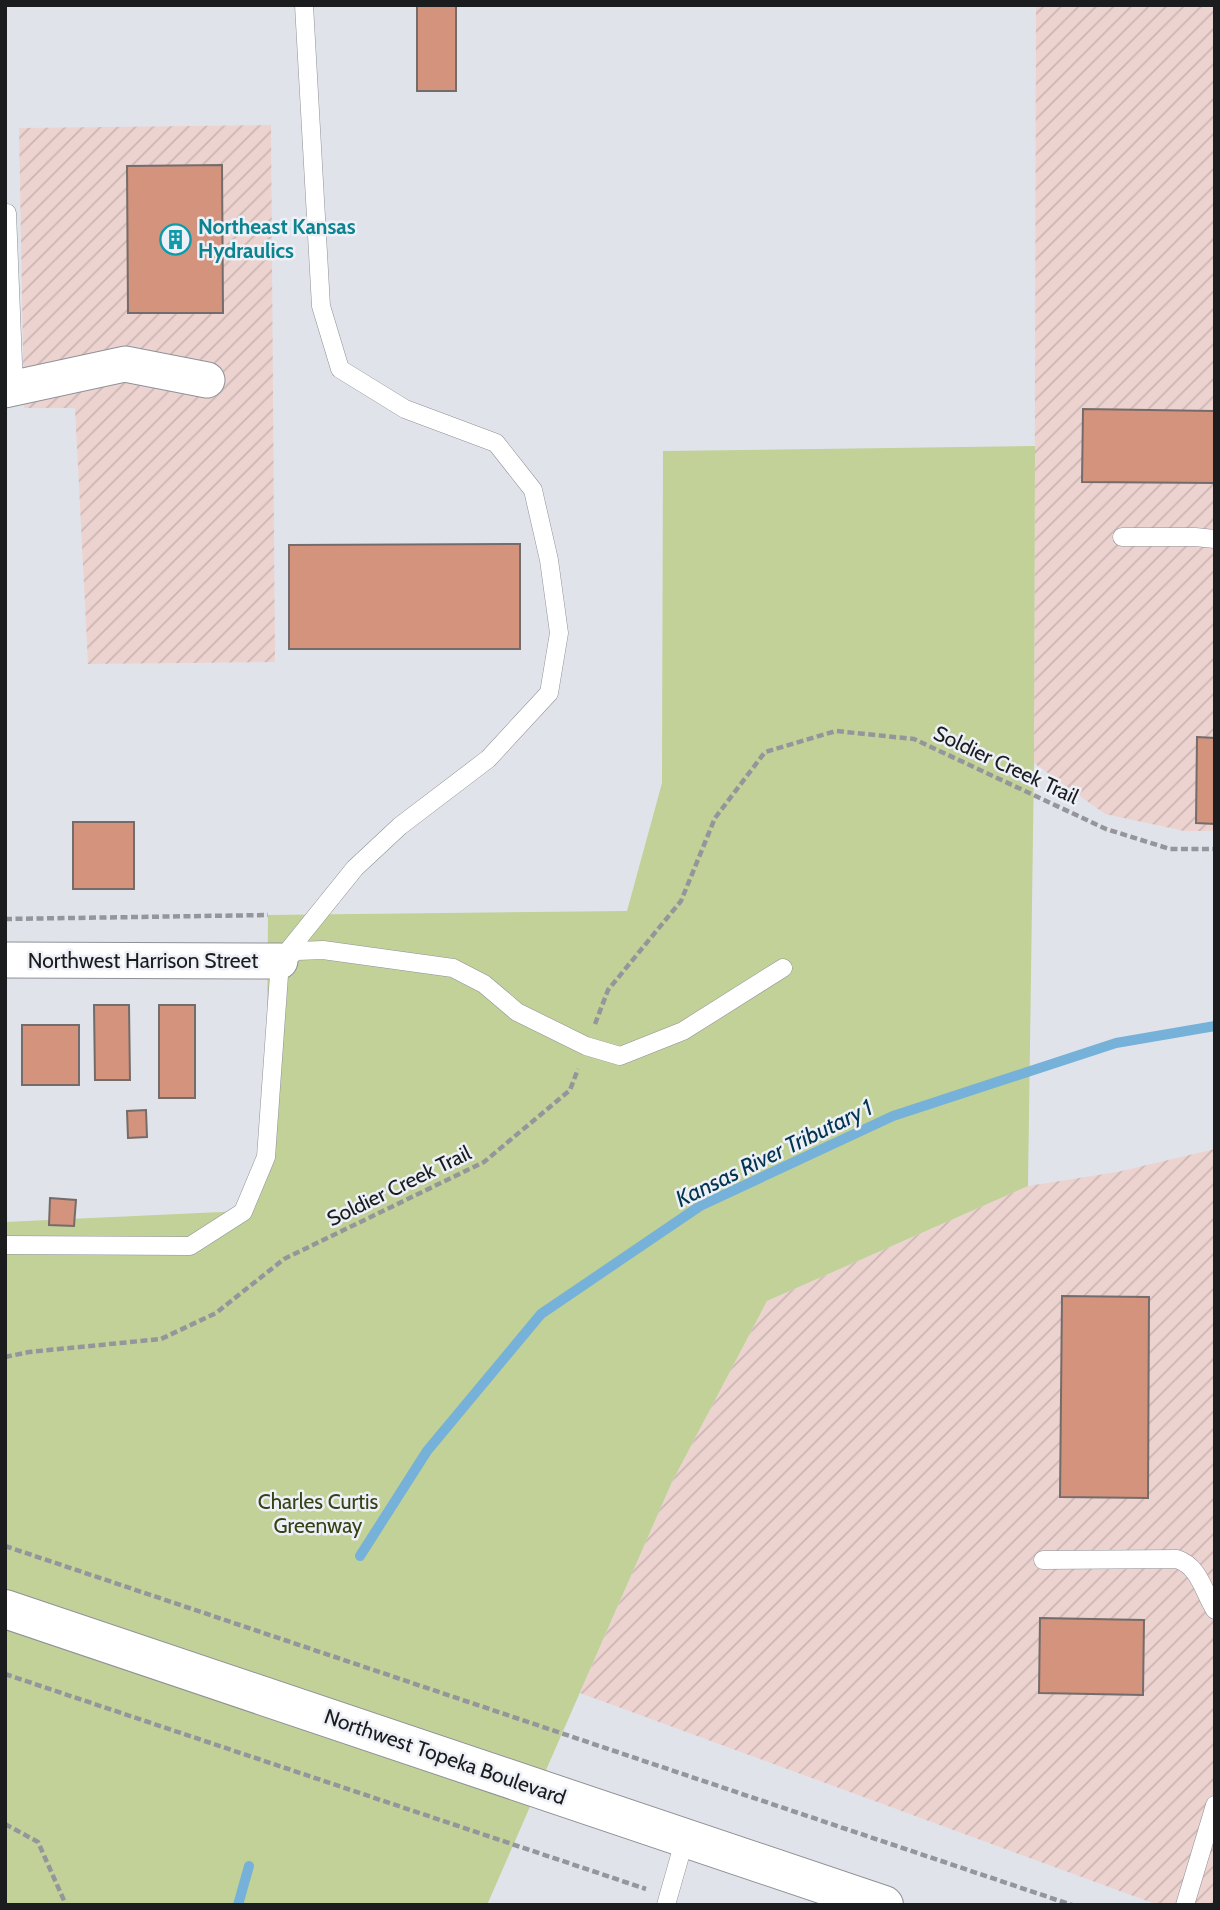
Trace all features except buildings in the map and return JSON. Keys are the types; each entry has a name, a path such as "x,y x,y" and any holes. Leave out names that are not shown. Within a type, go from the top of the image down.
{"main road":[{"name":"Northwest Topeka Boulevard","path":"5,1609 685,1838 866,1902"}],"street":[{"path":"10,389 125,364 208,380"},
{"name":"Northwest Harrison Street","path":"5,960 280,961"}],"lane":[{"path":"5,1245 190,1246 243,1212 266,1157 280,961 355,868 400,826 488,759 549,693 559,632 550,560 533,491 496,443 405,409 340,369 321,306 304,5"},
{"path":"7,214 10,389"},
{"path":"1122,537 1215,539"},
{"path":"280,961 297,951 323,950 453,968 484,984 517,1012 586,1046 620,1056 684,1031 783,968"},
{"path":"1043,1560 1177,1559 1187,1562 1195,1569 1215,1610"},
{"path":"1185,1905 1215,1805"},
{"path":"667,1901 685,1838"}],"path":[{"name":"Soldier Creek Trail","path":"5,1357 29,1352 161,1339 216,1312 284,1259 484,1162 570,1090 608,989 681,901 715,818 765,752 836,731 914,739 1106,829 1170,849 1215,849"},
{"path":"5,919 268,915"},
{"path":"5,1546 1072,1905"},
{"path":"5,1674 667,1901"},
{"path":"5,1824 38,1842 66,1905"}],"shaded area":[{"path":"1036,5 1215,5 1215,831 1184,831 1105,814 1034,763"},
{"path":"271,125 275,662 88,664 75,408 24,408 19,128"},
{"path":"1215,1149 1215,1905 1158,1905 580,1693 672,1482 767,1301 1028,1186 1117,1172"}],"green space":[{"name":"Charles Curtis Greenway","path":"1035,446 1028,1186 767,1301 672,1482 487,1905 5,1905 5,1222 243,1211 266,1157 268,915 627,911 662,783 663,451"}],"waterway":[{"name":"Kansas River Tributary 1","path":"360,1556 427,1451 541,1314 700,1206 893,1116 1116,1043 1215,1026"},
{"path":"238,1905 249,1866"}],"place":[{"name":"Northeast Kansas Hydraulics","path":"175,239"}]}
